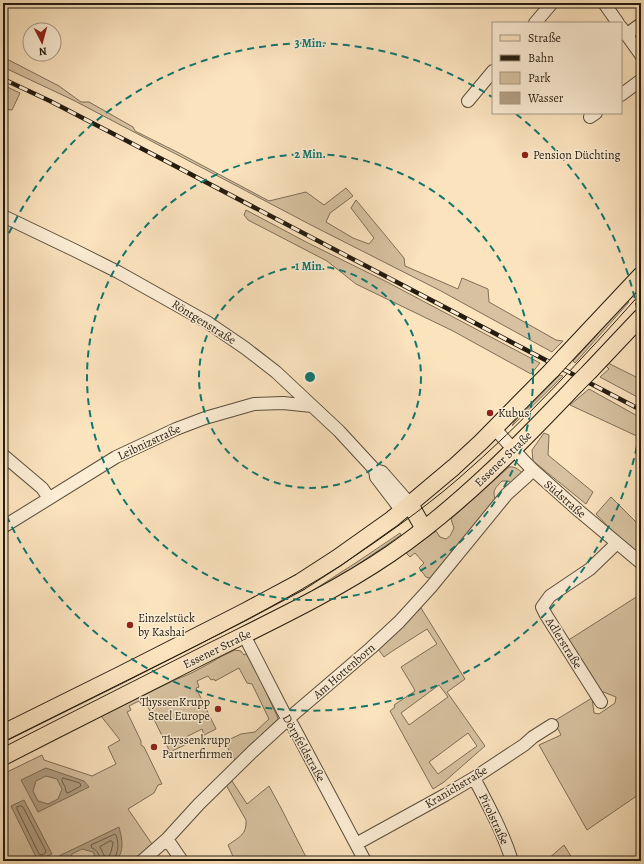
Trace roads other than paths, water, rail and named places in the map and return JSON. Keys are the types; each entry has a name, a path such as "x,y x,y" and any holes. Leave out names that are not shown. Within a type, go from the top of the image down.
{"main road":[{"name":"Essener Straße","path":"3,733 183,644 275,596 307,578 337,558 406,507 454,467 495,429 639,280"},
{"name":"Essener Straße","path":"3,757 314,600 380,561 437,519 476,485 533,430 641,317"},
{"path":"406,507 424,529"}],"street":[{"path":"536,22 552,3"},
{"path":"604,3 617,22"},
{"path":"641,24 624,31 641,55"},
{"path":"468,101 492,73"},
{"path":"622,94 641,80"},
{"name":"Röntgenstraße","path":"3,216 118,272 207,322 245,348 276,372 339,431 375,470 382,472 406,507"},
{"name":"Leibnizstraße","path":"3,527 116,457 176,429 197,421 254,404 283,403 312,406"},
{"name":"Südstraße","path":"495,429 524,461 530,474 579,511 641,563"},
{"path":"3,455 42,488 50,498"},
{"name":"Am Hottenborn","path":"142,861 167,839 199,804 252,752 399,622 431,587 507,494 530,474"},
{"name":"Adlerstraße","path":"601,702 542,607 550,596 590,569 617,543"},
{"name":"Dörpfeldstraße","path":"244,635 284,712 297,733 366,861"},
{"name":"Kranichstraße","path":"356,844 474,778 524,745 533,737 552,726"},
{"name":"Pirolstraße","path":"474,778 496,820 512,861"},
{"path":"167,839 182,861"}],"water":[{"path":"46,768 84,781 89,787 38,812 21,780","holes":["46,776 57,779 62,789 58,799 48,804 38,801 33,791 36,781"]},
{"path":"24,800 52,854 38,861 11,806"},
{"path":"119,827 122,840 122,849 116,861 97,861 93,852 82,849 72,854 70,861 61,861 59,856"}],"tram line":[{"path":"3,742 263,611 321,578 385,535 444,491 506,435 575,365 641,293"}],"railway":[{"path":"3,79 50,101 641,410"}],"place":[{"name":"Pension Düchting","path":"525,155"},
{"name":"Kubus","path":"490,413"},
{"name":"Einzelstück by Kashai","path":"130,625"},
{"name":"ThyssenKrupp Steel Europe","path":"218,709"},
{"name":"Thyssenkrupp Partnerfirmen","path":"154,747"}]}
